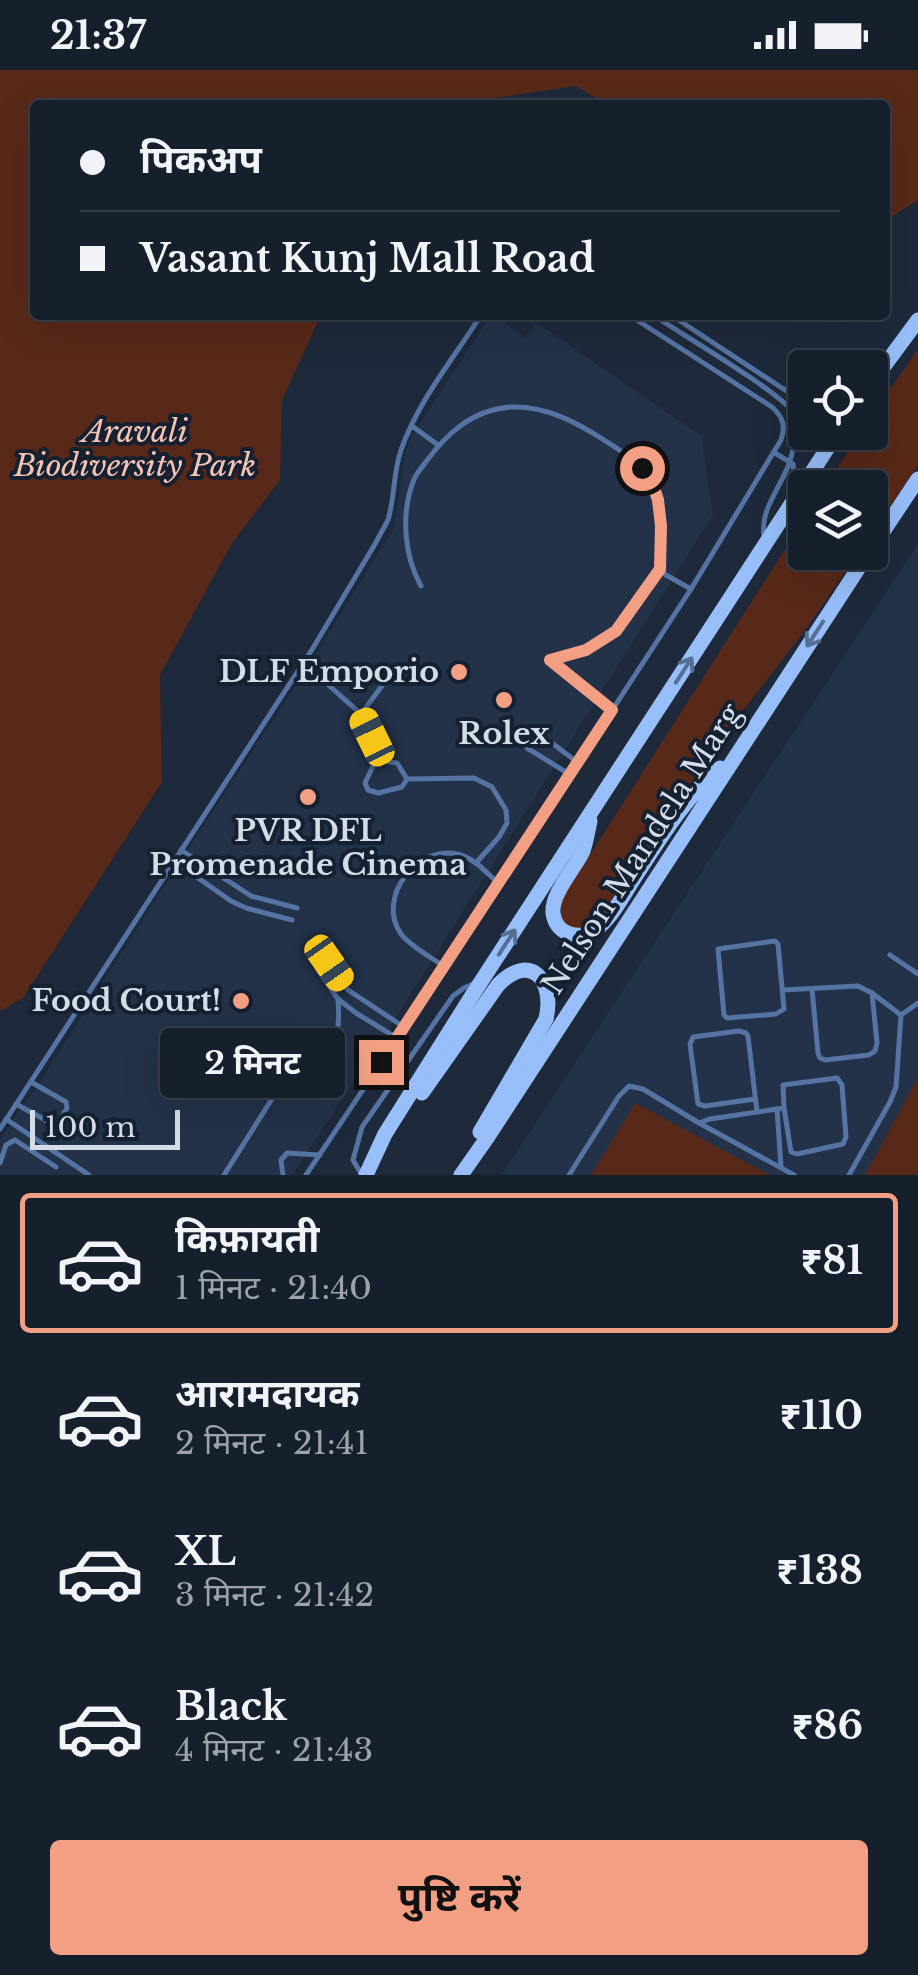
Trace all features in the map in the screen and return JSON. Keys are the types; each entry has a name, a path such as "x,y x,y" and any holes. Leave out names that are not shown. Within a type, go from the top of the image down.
{"main road":[{"path":"888,358 918,320"},
{"name":"Nelson Mandela Marg","path":"888,524 918,478"},
{"name":"Nelson Mandela Marg","path":"365,1175 385,1134 482,981 788,510"},
{"name":"Nelson Mandela Marg","path":"458,1175 488,1138 858,570"},
{"path":"593,810 583,850 556,898 553,912 559,928 577,936 588,936 602,926 688,800 734,756"},
{"name":"Nelson Mandela Marg","path":"365,1175 498,985 518,970 528,971 548,988 546,1019 458,1175"}],"lane":[{"path":"0,1128 314,648 376,544 392,508 396,470 412,426 479,320"},
{"path":"306,1175 692,589 781,440 784,426 779,414 637,320"},
{"path":"660,320 787,404 795,428 790,460 763,520 766,544"},
{"path":"678,320 788,391"},
{"path":"421,586 409,549 406,512 414,478 454,429 472,417 514,407 552,412 597,435 634,460 650,478 661,526 660,569 616,631 586,650 550,660 612,710"},
{"path":"412,426 438,445"},
{"path":"775,453 790,460 794,470"},
{"path":"660,569 692,589"},
{"path":"361,714 396,667"},
{"path":"325,682 361,714 384,760"},
{"path":"569,774 523,745 522,738 529,731 536,731 577,762"},
{"path":"384,760 397,764 408,779 402,787 378,793 368,790 365,783 374,764 384,760"},
{"path":"408,779 474,778 492,786 506,810 506,823 499,838 476,863"},
{"path":"181,850 251,896 296,908"},
{"path":"445,967 399,931 393,914 396,890 404,877 418,863 444,853 476,863 499,884"},
{"path":"174,861 231,901 292,920"},
{"path":"775,941 783,990 785,1006 780,1013 727,1018 718,948 775,941"},
{"path":"890,956 918,974"},
{"path":"329,963 348,990 404,1027"},
{"path":"318,970 338,1000 397,1038"},
{"path":"365,1175 354,1160 362,1127 453,996 482,981"},
{"path":"783,990 858,986 901,1015"},
{"path":"812,988 818,1053 824,1060 875,1052 872,993"},
{"path":"224,1175 282,1083 320,1061 333,1047 340,1023 338,1000"},
{"path":"901,1015 918,1004"},
{"path":"849,1175 896,1087 901,1015"},
{"path":"755,1099 698,1104 690,1044 694,1037 746,1033 757,1112"},
{"path":"780,1109 791,1152 844,1144 842,1085 837,1078 786,1083 782,1088 780,1109 782,1168"},
{"path":"16,1104 58,1123 67,1108 66,1102 31,1082"},
{"path":"568,1175 618,1096 630,1086 643,1089 794,1175"},
{"path":"699,1123 710,1118 780,1109"},
{"path":"6,1119 89,1175"},
{"path":"0,1163 6,1145 15,1140 56,1167"},
{"path":"283,1175 281,1160 286,1153 320,1155"}],"shaded area":[{"path":"488,320 502,320 526,338 536,322 701,436 713,515 292,1175 0,1175 0,1139 299,681 394,528 404,457 411,437"},
{"path":"918,544 918,1175 501,1175"}],"green space":[{"name":"Aravali Biodiversity Park","path":"0,70 918,70 918,200 890,218 890,100 600,100 576,86 481,100 30,100 30,320 319,320 282,400 280,480 232,543 160,675 162,782 23,998 0,1011"},
{"path":"918,349 918,465 888,509 888,470 836,470 849,450 888,450 888,392"},
{"path":"788,545 788,570 846,570 726,733 601,915 584,926 569,927 561,917 563,897"},
{"path":"918,1077 918,1175 865,1175"},
{"path":"635,1103 770,1175 591,1175"}],"place":[{"name":"DLF Emporio","path":"459,672"},
{"name":"Rolex","path":"504,700"},
{"name":"PVR DFL Promenade Cinema","path":"308,797"},
{"name":"Food Court!","path":"241,1001"}],"route":[{"path":"381,1062 612,710 550,660 586,650 616,631 660,569 658,500 642,468"}]}
